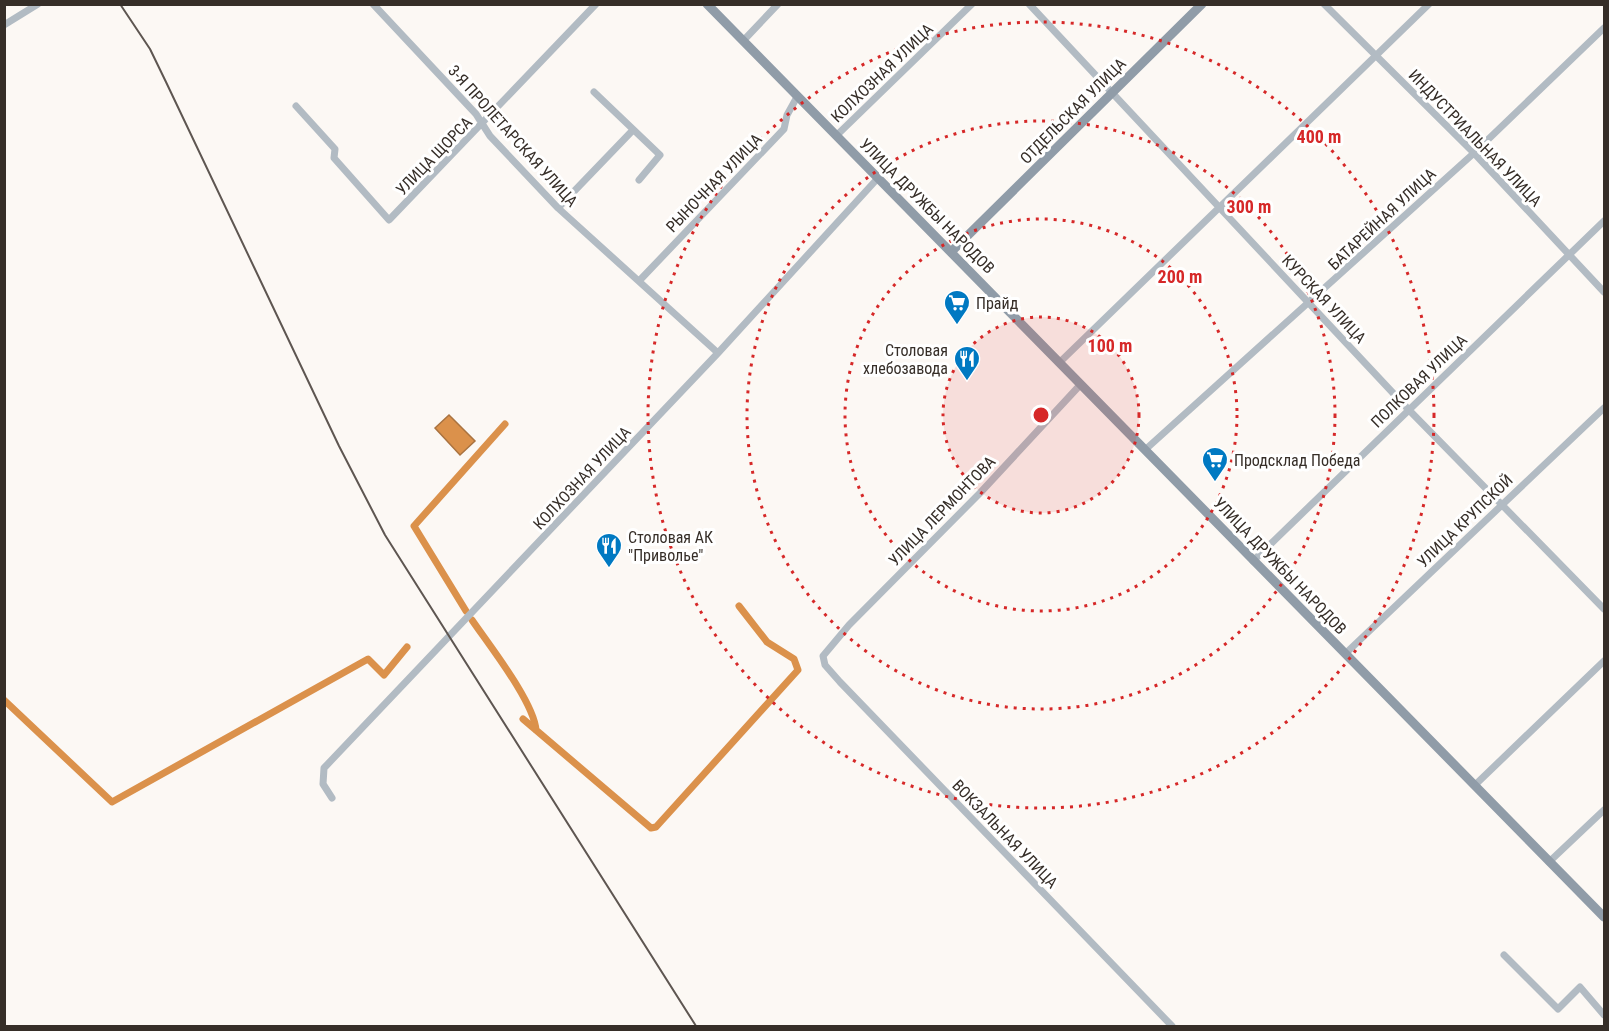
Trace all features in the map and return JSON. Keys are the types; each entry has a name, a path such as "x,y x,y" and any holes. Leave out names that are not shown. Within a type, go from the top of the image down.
{"street":[{"path":"4,25 38,4"},
{"name":"3-Я ПРОЛЕТАРСКАЯ УЛИЦА","path":"373,4 483,125 490,136 558,208 718,353"},
{"name":"УЛИЦА ЩОРСА","path":"296,106 335,149 334,158 389,220 483,125 596,4"},
{"name":"УЛИЦА ДРУЖБЫ НАРОДОВ","path":"707,4 1605,917"},
{"path":"743,41 778,4"},
{"name":"КОЛХОЗНАЯ УЛИЦА","path":"837,136 972,4"},
{"name":"КУРСКАЯ УЛИЦА","path":"1029,4 1217,208 1310,303 1408,409 1605,609"},
{"name":"ОТДЕЛЬСКАЯ УЛИЦА","path":"951,252 1202,4"},
{"name":"ИНДУСТРИАЛЬНАЯ УЛИЦА","path":"1324,4 1474,153 1605,292"},
{"path":"1060,362 1429,4"},
{"name":"БАТАРЕЙНАЯ УЛИЦА","path":"1146,449 1474,153 1605,28"},
{"path":"594,92 660,155 639,180"},
{"name":"РЫНОЧНАЯ УЛИЦА","path":"639,280 784,129 787,114 797,97"},
{"path":"558,208 633,130"},
{"name":"КОЛХОЗНАЯ УЛИЦА","path":"332,798 324,784 324,768 718,353 878,178"},
{"name":"ПОЛКОВАЯ УЛИЦА","path":"1253,561 1605,221"},
{"path":"940,241 952,243 965,238"},
{"path":"965,238 961,252 967,268"},
{"name":"УЛИЦА ЛЕРМОНТОВА","path":"823,656 842,633 980,493 1081,384"},
{"name":"УЛИЦА КРУПСКОЙ","path":"1345,654 1605,408"},
{"name":"ВОКЗАЛЬНАЯ УЛИЦА","path":"823,656 825,665 840,682 1172,1026"},
{"path":"1475,785 1605,661"},
{"path":"1550,862 1605,810"},
{"path":"1504,955 1558,1009 1580,987 1605,1015"}],"shaded area":[{"path":"449,415 475,441 460,455 435,428"}],"waterway":[{"path":"466,611 414,526 505,424"},
{"path":"523,719 651,828 656,827 798,670 794,659 767,642 739,606"},
{"path":"472,620 519,689 528,705 536,730"},
{"path":"4,700 112,802 368,659 384,675 407,647"}],"railway":[{"path":"120,4 150,49 339,446 385,535 696,1026"}],"place":[{"name":"Прайд","path":"957,326"},
{"name":"Столовая хлебозавода","path":"967,382"},
{"name":"Продсклад Победа","path":"1215,483"},
{"name":"Столовая АК \"Приволье\"","path":"609,569"}]}
